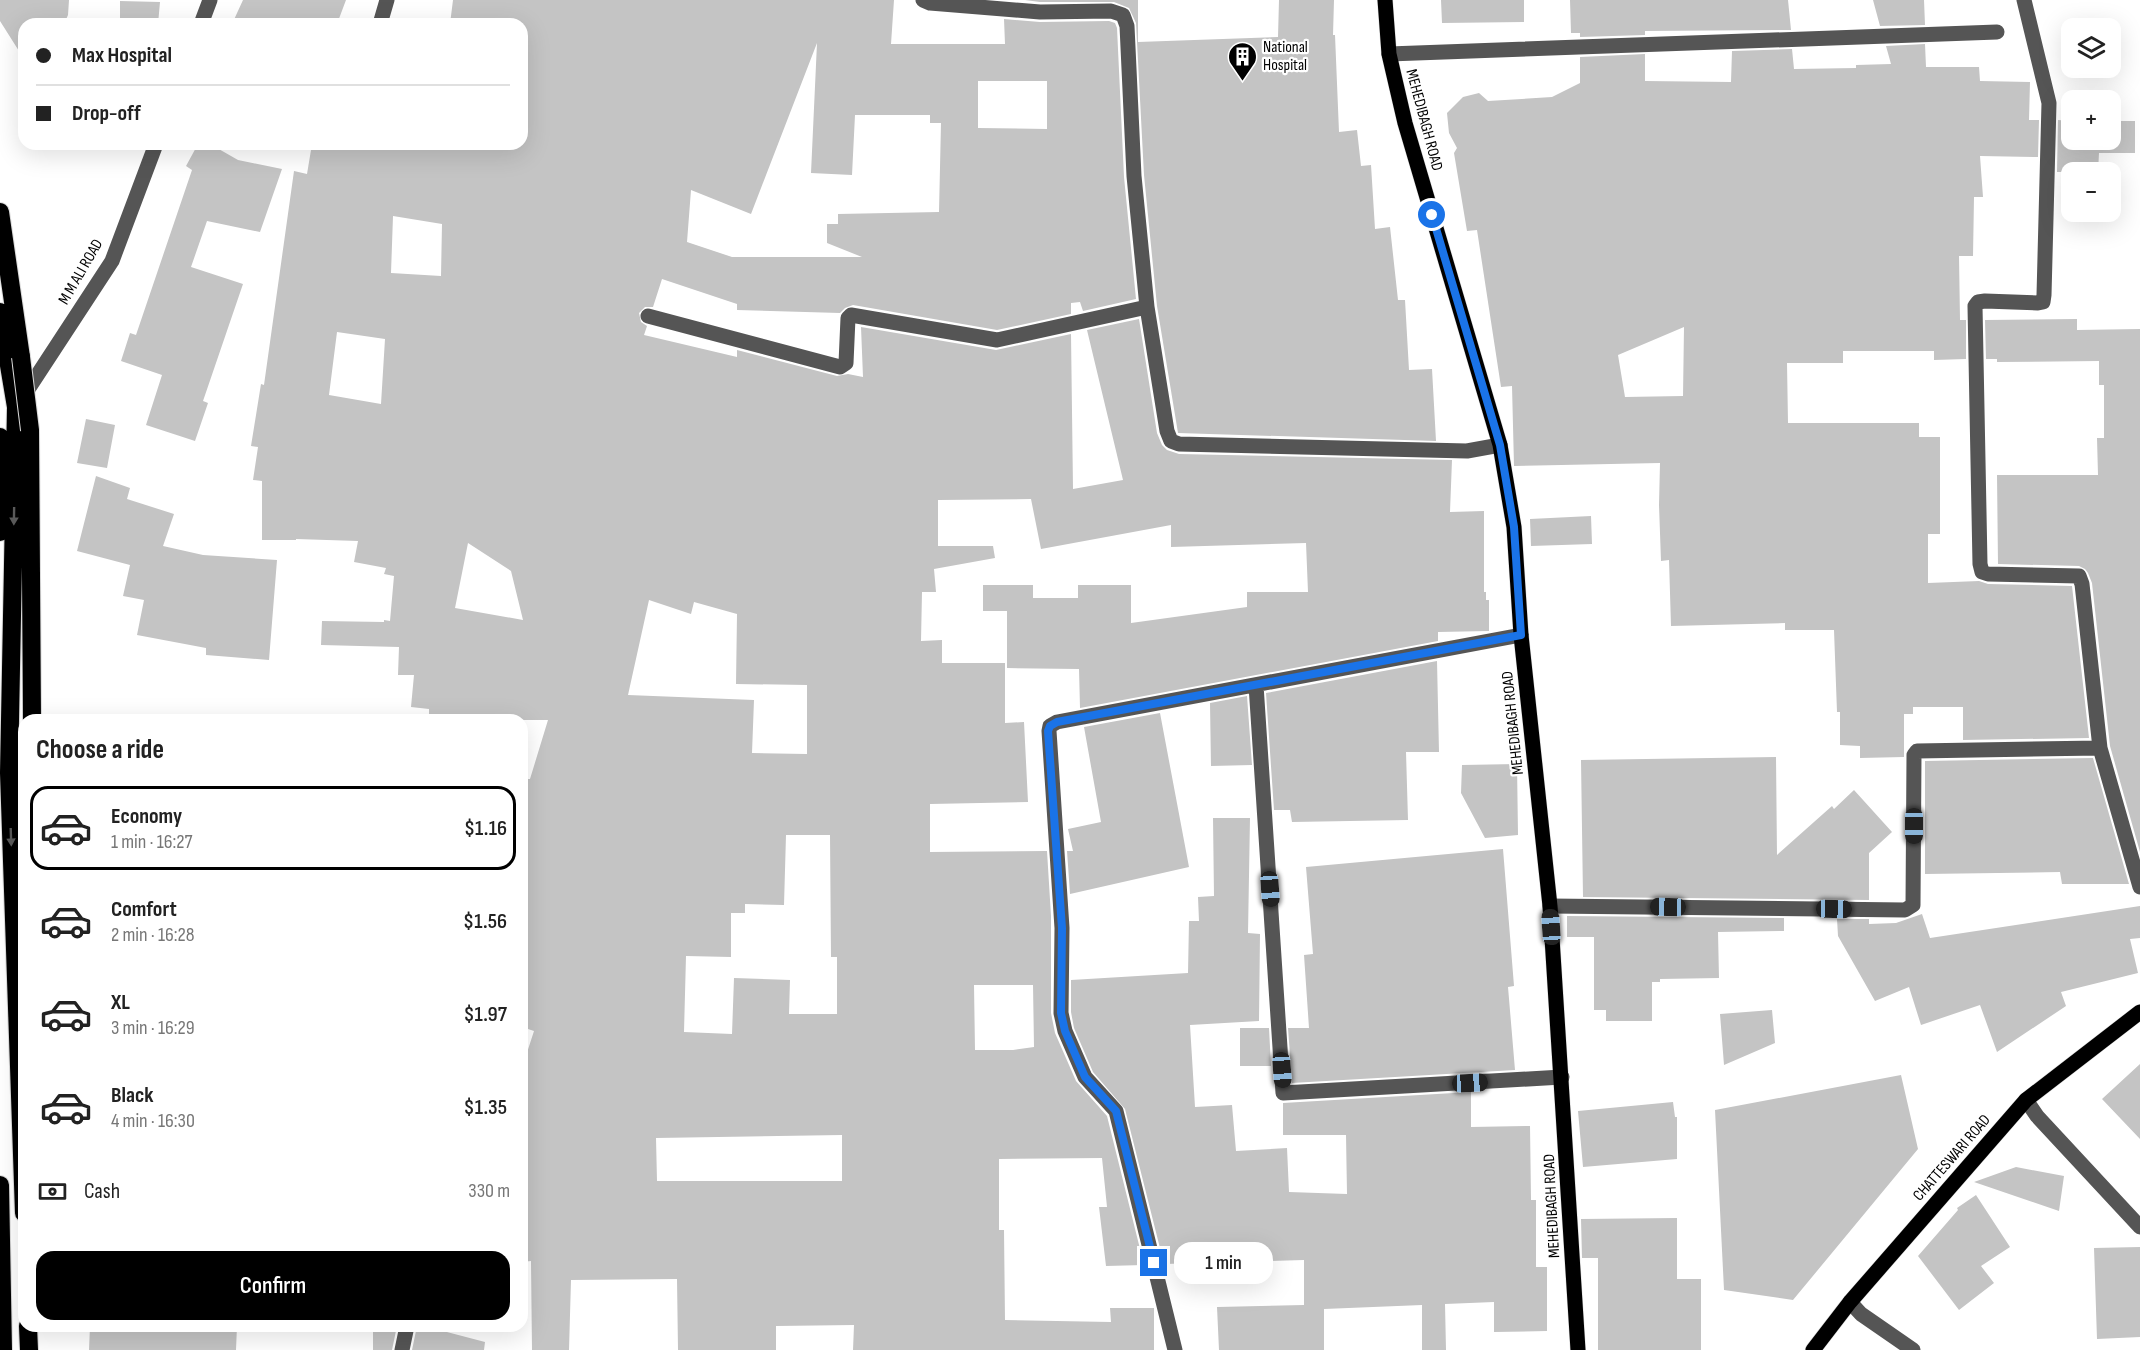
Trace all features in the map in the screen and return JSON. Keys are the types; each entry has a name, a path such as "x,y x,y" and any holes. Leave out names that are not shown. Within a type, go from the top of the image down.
{"highway":[{"path":"0,212 30,430 32,714"},
{"path":"0,312 16,407 9,773 18,1037"},
{"path":"0,437 2,455 0,532"},
{"path":"0,1185 3,1350"},
{"path":"28,1332 28,1350"},
{"path":"37,1332 37,1350"}],"main road":[{"name":"MEHEDIBAGH ROAD","path":"1385,0 1389,54 1405,123 1500,445 1514,527 1521,635 1550,906 1578,1350"},
{"name":"CHATTESWARI ROAD","path":"1813,1350 1850,1302 2026,1100 2140,1012"}],"street":[{"path":"203,18 210,0"},
{"path":"382,18 387,0"},
{"path":"923,0 930,3 1041,6 1111,11 1123,15 1127,27 1134,176 1147,307 1167,431 1171,441 1179,444 1467,451 1500,445"},
{"path":"2024,0 2049,103 2044,295 2043,302 2038,303 1984,301 1978,302 1975,306 1980,564 1982,572 1988,574 2079,576 2082,584 2100,748 2140,887"},
{"path":"1389,54 1997,33"},
{"name":"M M ALI ROAD","path":"16,407 112,261 154,150"},
{"path":"648,316 840,367 846,363 848,356 848,318 851,315 997,340 1147,307"},
{"path":"1175,1350 1116,1111 1085,1077 1065,1031 1061,1013 1062,928 1048,731 1050,726 1057,722 1521,635"},
{"path":"1256,685 1283,1093 1562,1077"},
{"path":"1550,906 1905,910 1913,905 1914,755 1917,751 2100,748"},
{"path":"2026,1100 2037,1116 2140,1227"},
{"path":"1850,1302 1861,1314 1913,1350"},
{"path":"402,1350 406,1332"}],"building":[{"path":"0,0 69,0 67,18 18,18 18,50 0,21"},
{"path":"243,0 346,0 339,18 235,18"},
{"path":"453,0 894,0 891,44 1005,44 1004,19 1040,22 1109,21 1115,23 1117,28 1124,177 1136,299 1083,311 1080,302 1071,303 1071,314 997,330 853,305 840,313 737,310 737,304 662,279 653,307 645,307 639,313 641,322 647,326 644,335 737,357 737,350 837,376 848,374 863,377 861,327 996,350 1071,334 1073,489 1123,480 1087,330 1139,319 1157,433 1167,450 1179,454 1452,460 1450,512 1484,511 1484,592 1486,592 1486,600 1489,600 1489,631 1438,632 1438,641 1080,708 1079,669 1007,668 1007,611 983,611 983,585 1033,585 1033,598 1078,598 1078,585 1131,585 1131,623 1247,607 1247,592 1308,592 1306,543 1171,547 1171,525 1041,549 1031,499 938,500 938,546 993,546 995,558 934,569 936,592 922,592 921,641 942,640 942,663 1005,663 1005,723 1024,722 1028,802 930,804 930,852 1047,851 1051,916 1051,1013 1055,1033 1076,1081 1107,1116 1144,1265 1106,1266 1099,1207 1107,1207 1102,1158 999,1159 999,1230 1004,1230 1005,1320 1111,1322 1110,1308 1154,1308 1154,1350 853,1350 854,1325 776,1326 776,1350 678,1350 677,1279 571,1280 569,1350 532,1350 531,1261 528,1261 528,1050 534,1031 528,1029 528,779 530,779 548,720 528,720 528,714 429,714 429,709 411,707 414,675 398,675 399,647 321,645 322,621 390,621 394,576 384,574 386,568 354,562 358,541 262,540 262,481 253,480 258,447 251,446 261,384 264,385 294,171 307,174 311,150 528,150 528,18 451,18","holes":["817,43 811,173 852,175 855,115 930,115 930,123 941,123 939,212 838,214 838,224 827,224 827,243 862,257 732,257 687,242 691,190 751,214","978,81 1047,81 1047,129 978,128","393,216 442,224 441,276 391,273","337,332 385,339 381,404 329,395","468,543 511,571 523,620 455,608","649,600 691,614 694,602 737,614 736,684 807,685 807,754 752,753 754,700 628,695","786,835 830,835 831,957 837,957 837,1014 789,1014 790,980 734,978 732,1034 684,1032 686,956 731,957 731,913 745,913 745,904 784,905","974,985 1033,985 1034,1047 1013,1050 975,1050","842,1135 842,1181 657,1181 656,1138"]},
{"path":"1025,0 1138,0 1138,42 1278,37 1279,0 1334,0 1333,35 1335,35 1339,132 1357,130 1361,166 1371,165 1375,229 1390,227 1398,300 1405,300 1409,370 1432,369 1436,441 1178,433 1157,306 1144,175 1136,23 1129,8 1114,2"},
{"path":"1441,0 1524,0 1524,22 1442,23"},
{"path":"1570,0 1788,0 1791,30 1645,31 1645,35 1580,37 1580,33 1571,33"},
{"path":"1873,0 1924,0 1925,25 1880,26"},
{"path":"120,1 160,2 159,18 120,18"},
{"path":"1925,44 1926,67 1979,67 1980,81 2030,82 2029,120 2039,120 2038,157 1980,156 1983,197 1974,197 1973,256 1959,256 1960,320 1966,320 1966,359 1934,360 1934,351 1843,351 1843,363 1787,363 1788,423 1919,423 1919,437 1940,437 1940,534 1928,534 1928,583 1979,581 1988,584 2072,586 2089,738 1963,740 1963,707 1913,707 1913,714 1904,714 1904,757 1860,758 1860,746 1840,745 1834,630 1785,630 1785,623 1671,626 1669,560 1661,561 1660,463 1514,466 1512,386 1501,387 1477,230 1467,231 1454,153 1457,148 1449,133 1447,113 1463,97 1479,93 1488,101 1552,97 1580,83 1580,57 1645,54 1645,81 1731,82 1732,51 1792,49 1794,69 1856,68 1856,65 1891,64 1886,46","holes":["1684,327 1683,396 1625,397 1618,355"]},
{"path":"2058,120 2061,120 2061,150 2121,150 2121,121 2135,121 2135,153 2099,153 2099,162 2061,162 2061,172 2057,172"},
{"path":"195,150 220,150 238,160 282,169 260,232 207,221 191,267 243,284 203,401 208,403 195,441 146,425 162,375 121,361 130,333 136,335 192,170 186,166"},
{"path":"2077,319 2077,330 2140,329 2140,852 2110,746 2092,583 2088,573 2079,566 1998,564 1997,475 2098,475 2097,438 2104,438 2104,385 2099,385 2099,361 1997,362 1997,359 1986,359 1985,320"},
{"path":"86,419 115,425 107,468 77,463"},
{"path":"96,476 130,488 127,499 174,514 163,546 203,555 277,560 269,660 206,655 206,648 137,635 144,600 123,596 130,565 77,551"},
{"path":"1591,516 1592,544 1531,546 1530,519"},
{"path":"1437,661 1439,752 1406,752 1408,820 1292,822 1290,810 1274,810 1266,693"},
{"path":"1247,696 1252,765 1211,766 1210,703"},
{"path":"1160,713 1189,867 1070,894 1067,851 1073,851 1068,829 1101,822 1084,727"},
{"path":"1776,757 1777,855 1832,806 1834,809 1854,790 1892,832 1869,853 1869,900 1583,897 1581,760"},
{"path":"2093,758 2129,884 2062,884 2060,872 1925,874 1925,761"},
{"path":"1517,764 1518,835 1485,838 1461,793 1462,765"},
{"path":"1213,818 1250,818 1248,933 1260,934 1259,1021 1190,1025 1195,1107 1232,1105 1236,1151 1287,1148 1289,1192 1347,1194 1346,1135 1283,1135 1283,1103 1471,1092 1471,1127 1530,1126 1531,1200 1536,1200 1536,1267 1547,1267 1547,1331 1494,1332 1494,1302 1445,1304 1446,1350 1422,1350 1422,1305 1324,1309 1324,1350 1219,1350 1217,1307 1304,1305 1304,1260 1164,1264 1125,1109 1093,1072 1074,1028 1071,1012 1071,980 1188,973 1189,921 1199,921 1198,897 1214,896"},
{"path":"1503,849 1514,986 1508,987 1515,1070 1292,1083 1288,1028 1309,1028 1304,955 1313,954 1306,867"},
{"path":"2140,906 2140,938 2130,939 2138,973 2061,992 2066,1006 1997,1052 1980,1005 1921,1025 1909,987 1875,1001 1838,936 1837,919 1869,919 1869,924 1896,923 1922,914 1930,938"},
{"path":"1567,916 1784,918 1784,931 1718,932 1719,978 1660,979 1660,982 1652,982 1652,1021 1606,1021 1606,1010 1594,1010 1594,937 1567,937"},
{"path":"1772,1010 1775,1043 1724,1065 1720,1014"},
{"path":"1240,1028 1269,1028 1271,1066 1240,1066"},
{"path":"2140,1064 2140,1139 2102,1099"},
{"path":"1901,1075 1918,1149 1793,1300 1724,1290 1715,1110"},
{"path":"1673,1102 1675,1117 1677,1117 1677,1159 1583,1167 1578,1111"},
{"path":"2016,1167 2064,1176 2059,1211 1974,1182"},
{"path":"1976,1195 2010,1247 1981,1266 1994,1283 1959,1310 1918,1256 1958,1210 1957,1208"},
{"path":"1677,1218 1677,1279 1701,1279 1701,1350 1598,1350 1598,1258 1582,1258 1581,1219"},
{"path":"2140,1247 2140,1337 2097,1339 2094,1248"},
{"path":"90,1332 237,1332 236,1350 89,1350"},
{"path":"373,1332 396,1332 392,1350 373,1350"},
{"path":"416,1332 447,1332 485,1342 484,1350 412,1350"}],"place":[{"name":"National Hospital","path":"1242,82"}],"route":[{"path":"1154,1263 1116,1111 1108,1105 1085,1077 1065,1031 1061,1013 1062,928 1048,731 1050,726 1057,722 1521,635 1514,527 1500,445 1432,215"}]}
